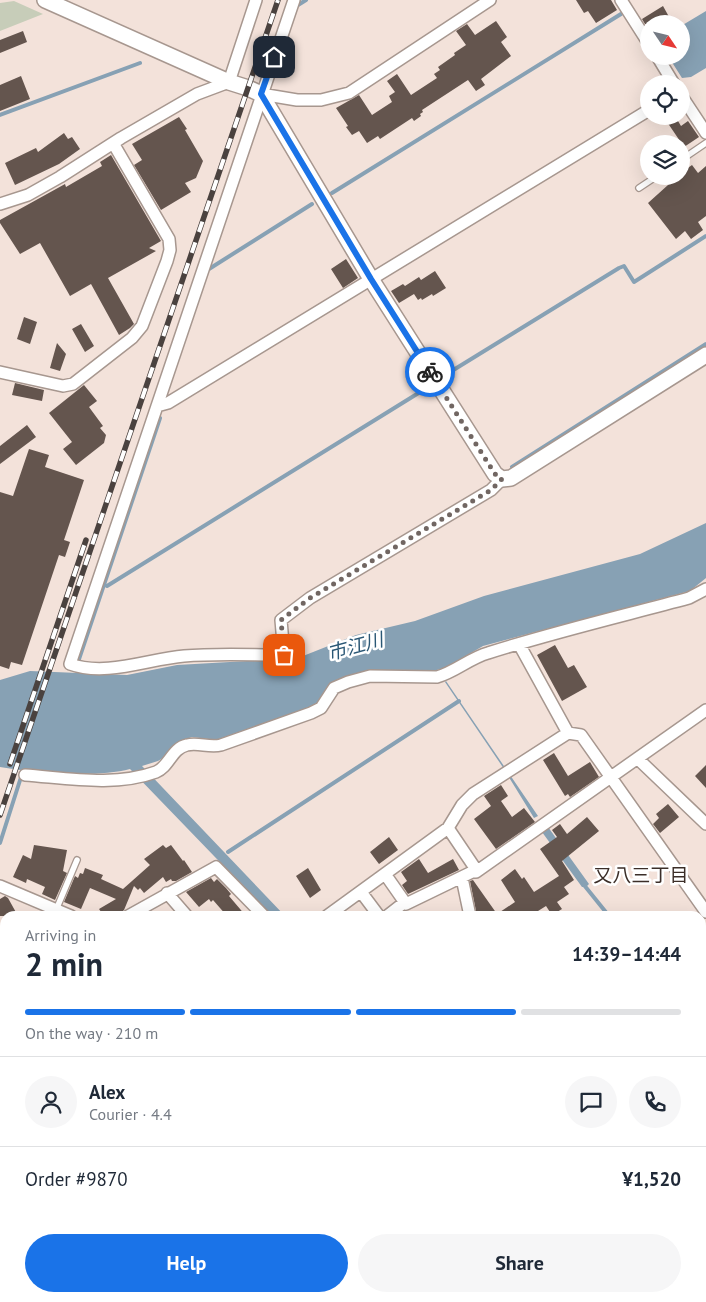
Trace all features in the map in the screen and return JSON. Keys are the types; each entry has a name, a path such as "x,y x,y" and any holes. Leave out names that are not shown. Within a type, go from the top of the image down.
{"street":[{"path":"45,0 229,82 261,94 297,100 321,100 348,93 490,0"},
{"path":"229,82 256,0"},
{"path":"294,0 70,664 81,668 126,666 183,656 284,655 281,620 310,598 491,490 502,479 510,478 706,355"},
{"path":"621,0 640,30"},
{"path":"0,204 28,195 196,94 229,82"},
{"path":"261,94 371,279 495,474 502,479"},
{"path":"690,109 706,133"},
{"path":"157,406 168,402 640,115"},
{"path":"0,372 63,386 74,384 132,338 142,326 167,261 170,250 169,239 114,143"},
{"path":"25,775 110,780 135,777 164,767 178,749 188,744 212,747 222,745 311,713 322,708 334,688 348,682 370,676 437,678 486,653 689,598 706,589"},
{"path":"519,644 568,733"},
{"path":"393,911 405,902 406,904 477,871 706,710"},
{"path":"334,911 448,828 462,805 473,794 568,733 581,736 705,911"},
{"path":"638,759 706,824"},
{"path":"448,828 477,871"},
{"path":"136,911 216,867 259,911"},
{"path":"385,874 405,902"},
{"path":"462,878 469,911"},
{"path":"0,886 56,910"},
{"path":"361,892 375,911"},
{"path":"167,893 183,911"}],"lane":[{"path":"690,154 706,143"},
{"path":"639,188 644,185"},
{"path":"56,910 77,860"}],"green space":[{"path":"14,1 43,14 0,31 0,3"}],"water":[{"path":"706,11 706,68 690,77 690,75 680,75 674,65 690,65 690,21"},
{"name":"市江川","path":"706,523 706,578 690,591 483,646 447,667 437,670 363,672 311,707 216,740 192,737 178,742 166,756 158,761 142,766 280,911 267,911 130,769 117,772 84,774 47,773 0,767 0,680 30,671 127,675 177,665 298,658 356,635 415,621 484,596 640,554"},
{"path":"446,681 538,816 534,818"},
{"path":"548,827 589,884 586,887 582,887 542,832"}],"building":[{"path":"576,0 611,0 617,10 596,23 588,11 584,13"},
{"path":"663,6 668,15 648,15"},
{"path":"496,21 507,37 501,42 511,56 481,79 485,85 476,91 468,80 422,110 421,116 414,121 412,118 380,139 378,136 367,143 359,131 352,135 346,127 348,126 336,108 359,95 372,115 392,102 389,96 395,92 387,81 397,74 411,95 437,78 434,74 440,70 438,67 466,45 456,31 467,24 475,35"},
{"path":"23,31 27,42 0,53 0,40"},
{"path":"21,76 30,99 0,111 0,85"},
{"path":"179,117 203,161 196,178 185,183 191,192 161,210 134,165 142,160 132,144"},
{"path":"690,124 699,137 690,143 690,135 676,135 669,125 681,126"},
{"path":"64,133 68,139 72,137 80,149 59,164 15,185 5,163 36,148 38,152"},
{"path":"111,155 161,241 149,248 156,251 108,278 134,324 119,335 91,284 70,296 40,243 20,254 0,223 0,220 65,184 66,187 102,166 100,162"},
{"path":"692,165 698,173 706,166 706,216 698,222 703,230 691,239 685,231 676,239 648,203 668,185 690,185 690,166"},
{"path":"346,259 358,278 343,288 331,269"},
{"path":"435,271 446,288 433,296 432,294 422,300 421,298 418,300 414,294 399,303 391,291 403,284 405,286 419,277 421,280"},
{"path":"24,317 37,322 30,344 17,339"},
{"path":"81,324 94,346 85,352 72,329"},
{"path":"57,343 66,354 60,371 50,368"},
{"path":"15,383 44,390 42,401 12,395"},
{"path":"84,385 97,401 89,407 103,426 100,428 106,435 104,443 76,465 63,449 72,442 49,413"},
{"path":"27,425 36,437 0,464 0,446"},
{"path":"29,449 49,455 45,467 84,480 64,540 70,542 65,557 59,555 22,665 11,662 9,669 0,666 0,492 13,496"},
{"path":"555,645 568,668 574,665 587,687 562,701 537,655"},
{"path":"554,753 568,776 590,762 599,777 570,797 568,794 565,796 543,760"},
{"path":"706,765 706,788 695,776"},
{"path":"501,785 508,796 501,801 512,817 524,808 535,822 496,849 474,819 491,806 484,796"},
{"path":"668,804 679,817 660,833 653,824 659,818 656,814"},
{"path":"587,817 599,831 562,861 574,880 564,887 569,894 557,902 562,909 549,911 546,906 538,911 502,911 515,902 501,880 515,869 522,879 524,877 534,892 559,876 540,849 557,837 552,830 560,824 567,834"},
{"path":"389,837 398,850 379,864 370,852"},
{"path":"34,845 67,850 63,871 67,873 55,900 42,894 45,887 27,879 26,883 13,877 23,855 31,859"},
{"path":"163,845 166,848 171,845 192,872 176,881 171,879 166,882 163,877 144,893 140,888 138,890 134,886 123,911 100,911 99,909 116,899 90,888 81,909 64,902 75,876 78,878 80,873 83,874 85,868 103,875 101,879 123,889 150,865 144,859"},
{"path":"419,859 428,873 453,859 459,870 408,894 402,885 407,881 401,872"},
{"path":"308,868 321,890 310,898 296,876"},
{"path":"211,878 214,882 217,879 231,894 229,896 242,911 223,911 213,900 211,902 209,899 199,907 186,892"},
{"path":"473,880 495,911 476,911 470,881"},
{"path":"5,896 8,898 15,911 0,911 0,899"}],"waterway":[{"path":"298,5 306,0"},
{"path":"332,193 621,14"},
{"path":"0,115 140,63"},
{"path":"209,269 312,204"},
{"path":"442,377 619,268 624,266 634,282 706,236"},
{"path":"512,467 706,344"},
{"path":"107,586 425,389"},
{"path":"78,662 160,418"},
{"path":"228,852 459,701"},
{"path":"0,843 22,774"},
{"path":"584,885 605,911"}],"railway":[{"path":"0,815 278,0"},
{"path":"10,764 86,540"}],"way so far":[{"path":"284,655 281,620 310,598 491,490 502,479 495,474 430,372"}],"district":[{"name":"又八三丁目","path":"641,875"}],"route":[{"path":"274,57 261,94 371,279 430,372"}]}
